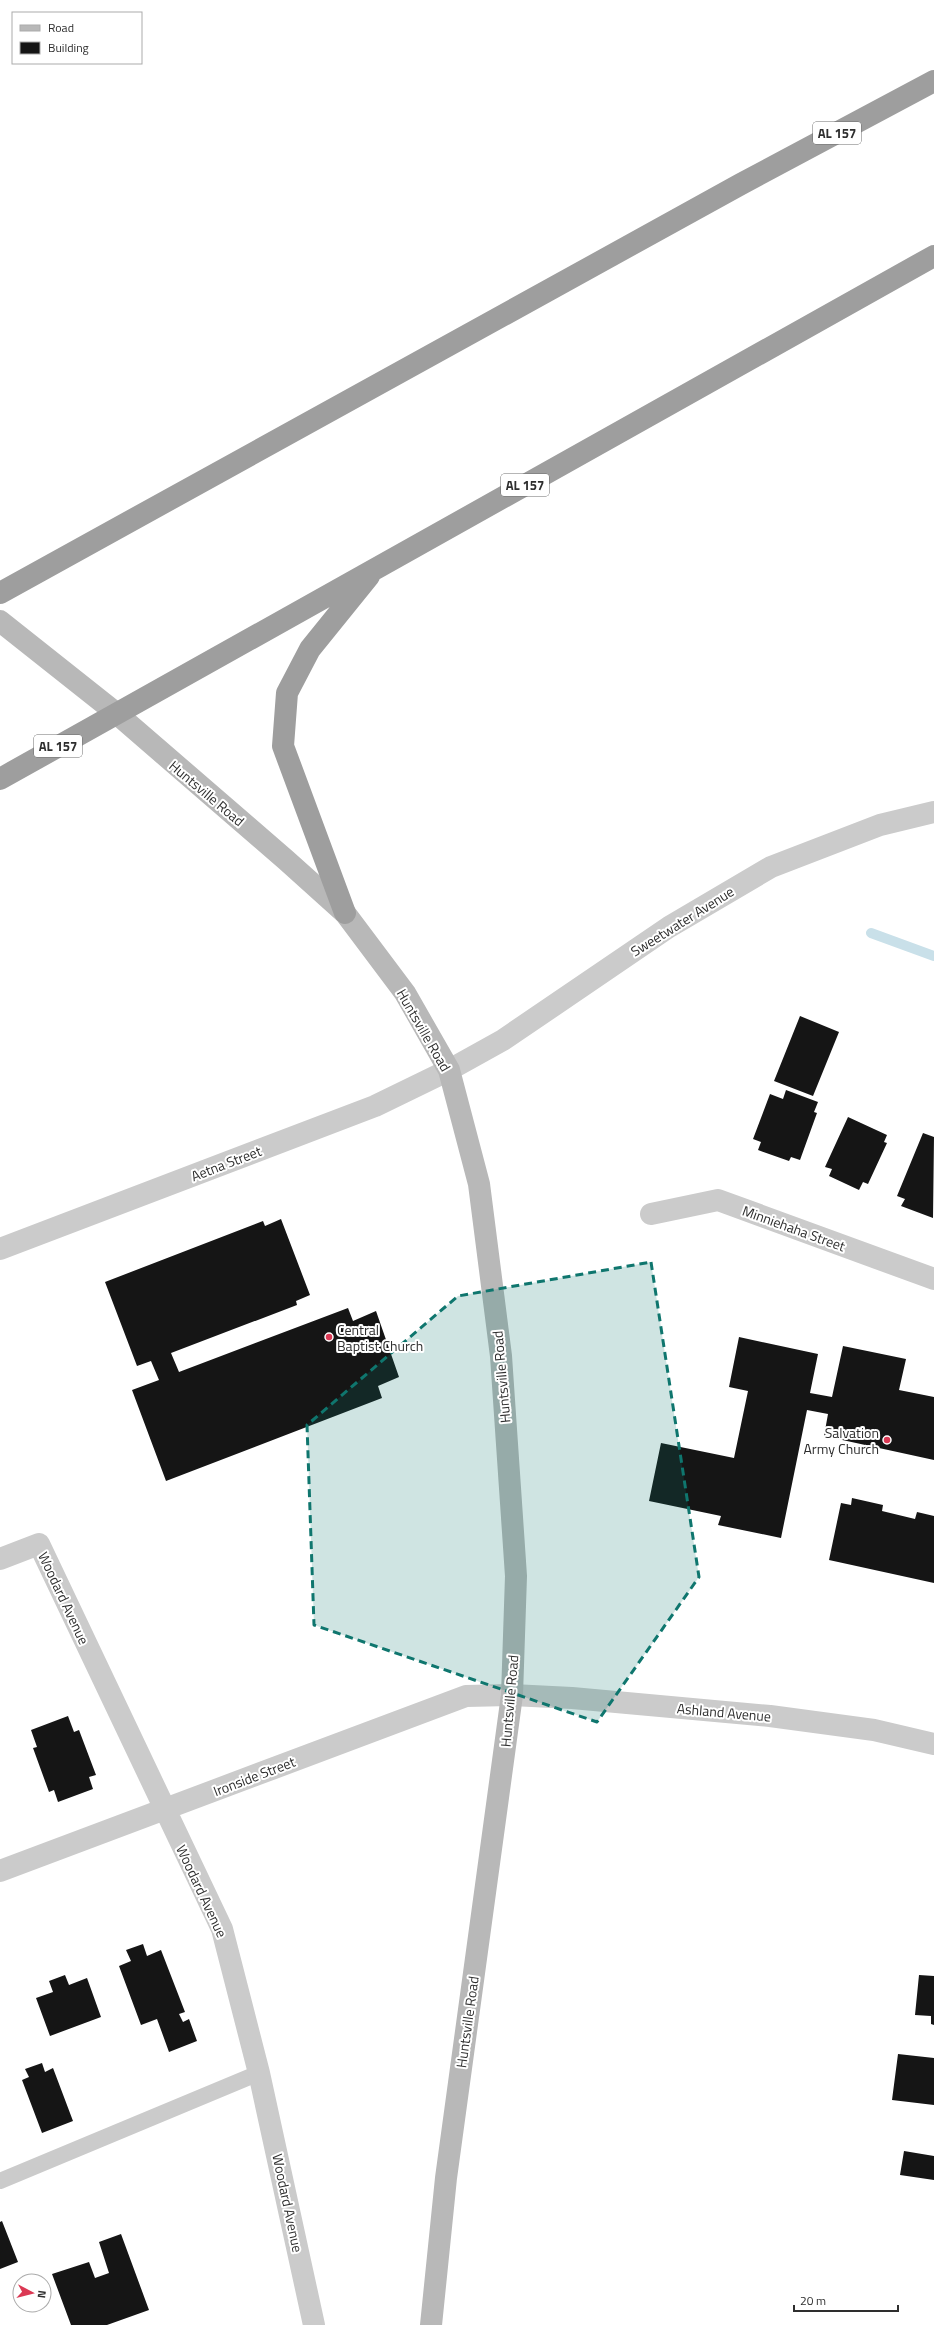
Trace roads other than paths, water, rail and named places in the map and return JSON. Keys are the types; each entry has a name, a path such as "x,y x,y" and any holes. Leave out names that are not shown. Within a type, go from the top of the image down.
{"highway":[{"name":"AL 157","path":"0,593 734,188 934,81"},
{"name":"AL 157","path":"0,778 934,256"},
{"path":"345,913 283,746 287,693 310,649 377,567"}],"main road":[{"name":"Huntsville Road","path":"0,621 116,713 345,913 405,993 449,1070 479,1184 501,1356 516,1576 512,1695 446,2178 428,2324"}],"street":[{"name":"Sweetwater Avenue","path":"449,1070 503,1040 669,927 771,867 880,825 934,812"},
{"name":"Aetna Street","path":"0,1249 375,1106 449,1070"},
{"name":"Minniehaha Street","path":"651,1214 718,1200 934,1279"},
{"name":"Woodard Avenue","path":"0,1559 39,1544 164,1810 222,1929 260,2073 314,2325"},
{"name":"Ashland Avenue","path":"512,1695 770,1716 874,1730 934,1744"},
{"name":"Ironside Street","path":"0,1871 466,1696 512,1695"}],"lane":[{"path":"0,2181 260,2073"}],"waterway":[{"path":"871,933 934,956"}],"place":[{"name":"Central Baptist Church","path":"329,1337"},
{"name":"Salvation Army Church","path":"887,1440"}]}
